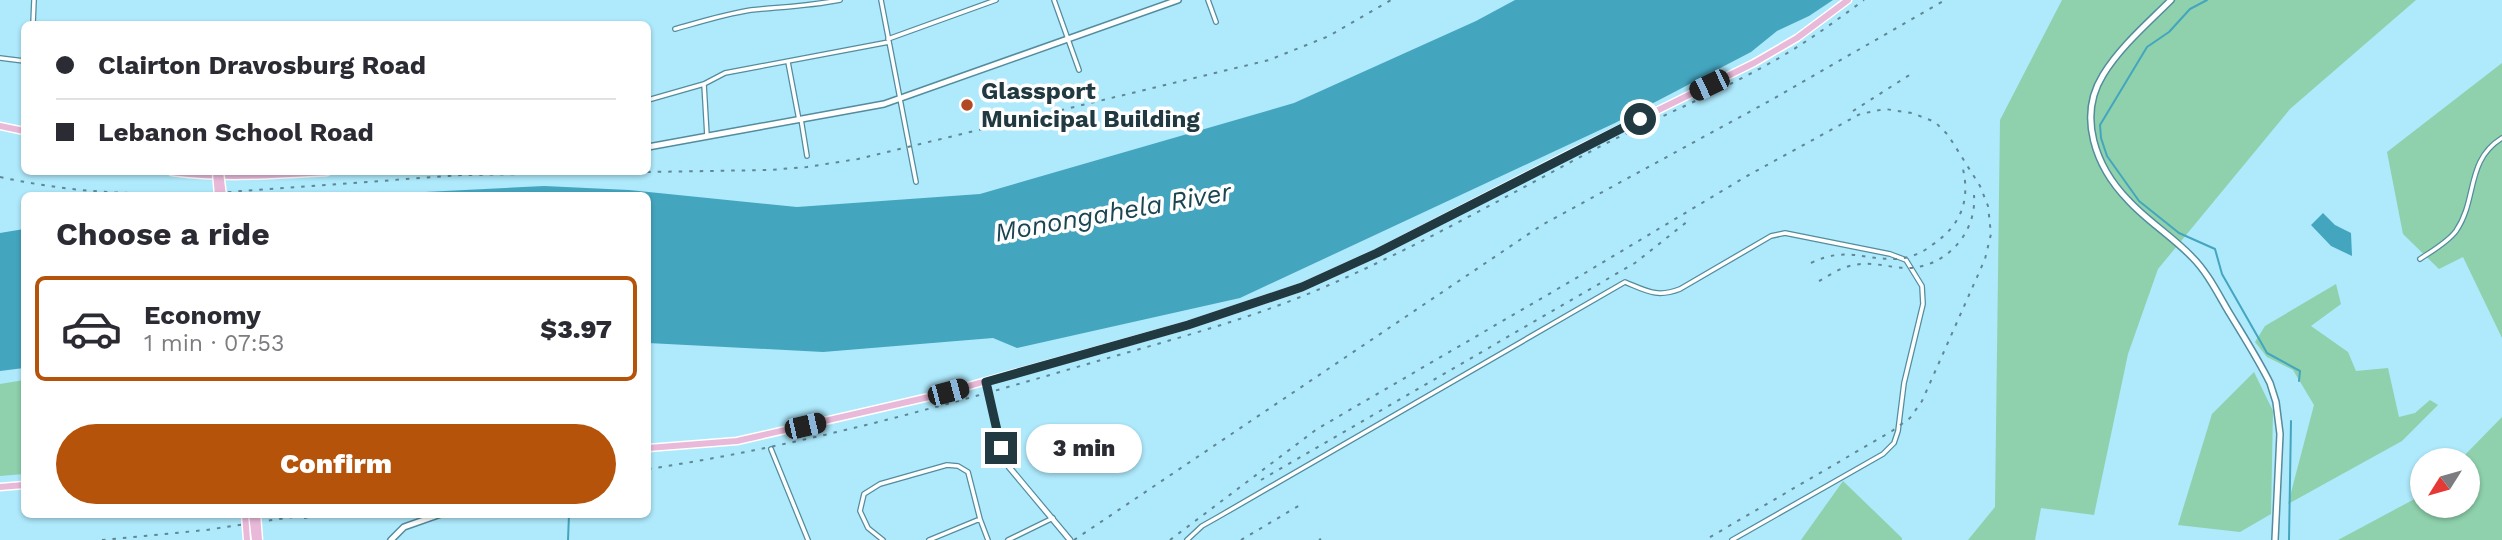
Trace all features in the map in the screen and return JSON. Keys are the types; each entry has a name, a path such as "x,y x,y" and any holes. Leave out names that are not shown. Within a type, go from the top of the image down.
{"main road":[{"path":"651,146 901,99 1178,0"},
{"path":"651,448 737,441 767,435 986,382 1188,325 1272,298 1338,272 1754,63 1797,38 1848,0"},
{"path":"2171,0 2102,77 2091,107 2091,134 2098,155 2116,187 2143,216 2191,256 2208,277 2270,383 2276,402 2280,434 2275,540"},
{"path":"0,126 21,130"},
{"path":"200,175 281,175"},
{"path":"218,192 219,175"},
{"path":"219,182 222,192"},
{"path":"0,487 21,485"},
{"path":"245,518 247,540"},
{"path":"255,518 257,540"},
{"path":"391,540 404,527 430,518"}],"street":[{"path":"33,21 34,0"},
{"path":"675,29 731,14 799,8 840,0"},
{"path":"881,0 916,182"},
{"path":"651,99 704,84 725,73 889,41 996,0"},
{"path":"1054,0 1079,70"},
{"path":"1208,0 1216,22"},
{"path":"0,58 21,61"},
{"path":"789,62 807,156"},
{"path":"704,84 707,136"},
{"path":"2420,259 2455,231 2469,201 2476,167 2482,155 2502,138"},
{"path":"1187,540 1202,526 1625,282 1665,295 1771,236 1785,233 1890,254 1906,260 1922,286 1923,304 1904,383 1894,443 1884,454 1732,540"},
{"path":"986,382 1001,448 1009,467 1070,540"},
{"path":"771,449 808,540"},
{"path":"883,540 868,528 860,511 864,494 880,484 947,465 958,466 968,472 988,540"},
{"path":"1008,540 1054,518"},
{"path":"929,540 980,519"}],"green space":[{"path":"2062,0 2416,0 2290,109 2158,269 2128,354 2094,515 2041,508 2035,540 1968,540 1995,507 2000,120"},
{"path":"2502,63 2502,338 2463,257 2439,269 2403,234 2387,152"},
{"path":"2336,284 2341,304 2311,326 2348,352 2356,371 2388,368 2399,417 2415,413 2430,400 2438,405 2402,441 2288,504 2314,405 2293,370 2267,357 2255,342 2265,326"},
{"path":"2254,372 2273,411 2271,514 2240,532 2178,525 2212,414"},
{"path":"21,380 21,474 0,476 0,384"},
{"path":"2502,417 2502,540 2338,540 2410,501 2410,518 2480,518 2480,448 2472,448"},
{"path":"1843,481 1902,538 1902,540 1801,540"}],"water":[{"name":"Monongahela River","path":"1515,0 1833,0 1809,16 1777,31 1751,52 1615,123 1240,298 1017,348 993,338 823,352 651,343 651,192 797,207 980,194 1294,103 1476,21"},
{"path":"544,186 649,192 425,192"},
{"path":"2323,213 2335,225 2351,233 2352,256 2331,246 2311,225"},
{"path":"21,230 21,368 0,371 0,233"}],"waterway":[{"path":"2207,0 2190,9 2169,32 2147,47 2100,125 2101,138 2107,156 2139,201 2179,233 2215,249 2222,274 2267,353 2300,371 2299,381"},
{"path":"2289,540 2291,421"},
{"path":"568,540 569,518"}],"railway":[{"path":"651,172 769,170 858,159 1269,60 1329,36 1391,0"},
{"path":"651,469 758,449 922,411 1208,329 1299,298 1363,270 1599,147 1747,76 1803,43 1864,0"},
{"path":"1074,540 1542,225 1773,99 1945,0"},
{"path":"1853,111 1911,74"},
{"path":"1170,540 1317,429 1747,176 1860,114 1885,109 1912,113 1935,122 1948,135 1980,186 1988,206 1991,234 1985,259 1922,401 1910,418 1892,431 1705,540"},
{"path":"1811,263 1834,255 1902,258 1916,255 1928,248 1951,229 1962,210 1965,189 1962,165"},
{"path":"230,192 462,175"},
{"path":"0,177 77,190 115,192"},
{"path":"1819,281 1840,269 1854,265 1908,268 1935,262 1964,235 1974,209 1974,195"},
{"path":"1261,480 1635,263 1688,221"},
{"path":"1241,540 1300,505"},
{"path":"102,540 206,530 286,518"}],"place":[{"name":"Glassport Municipal Building","path":"967,105"}],"route":[{"path":"1001,448 986,382 1188,325 1302,287 1377,253 1640,119"}]}
